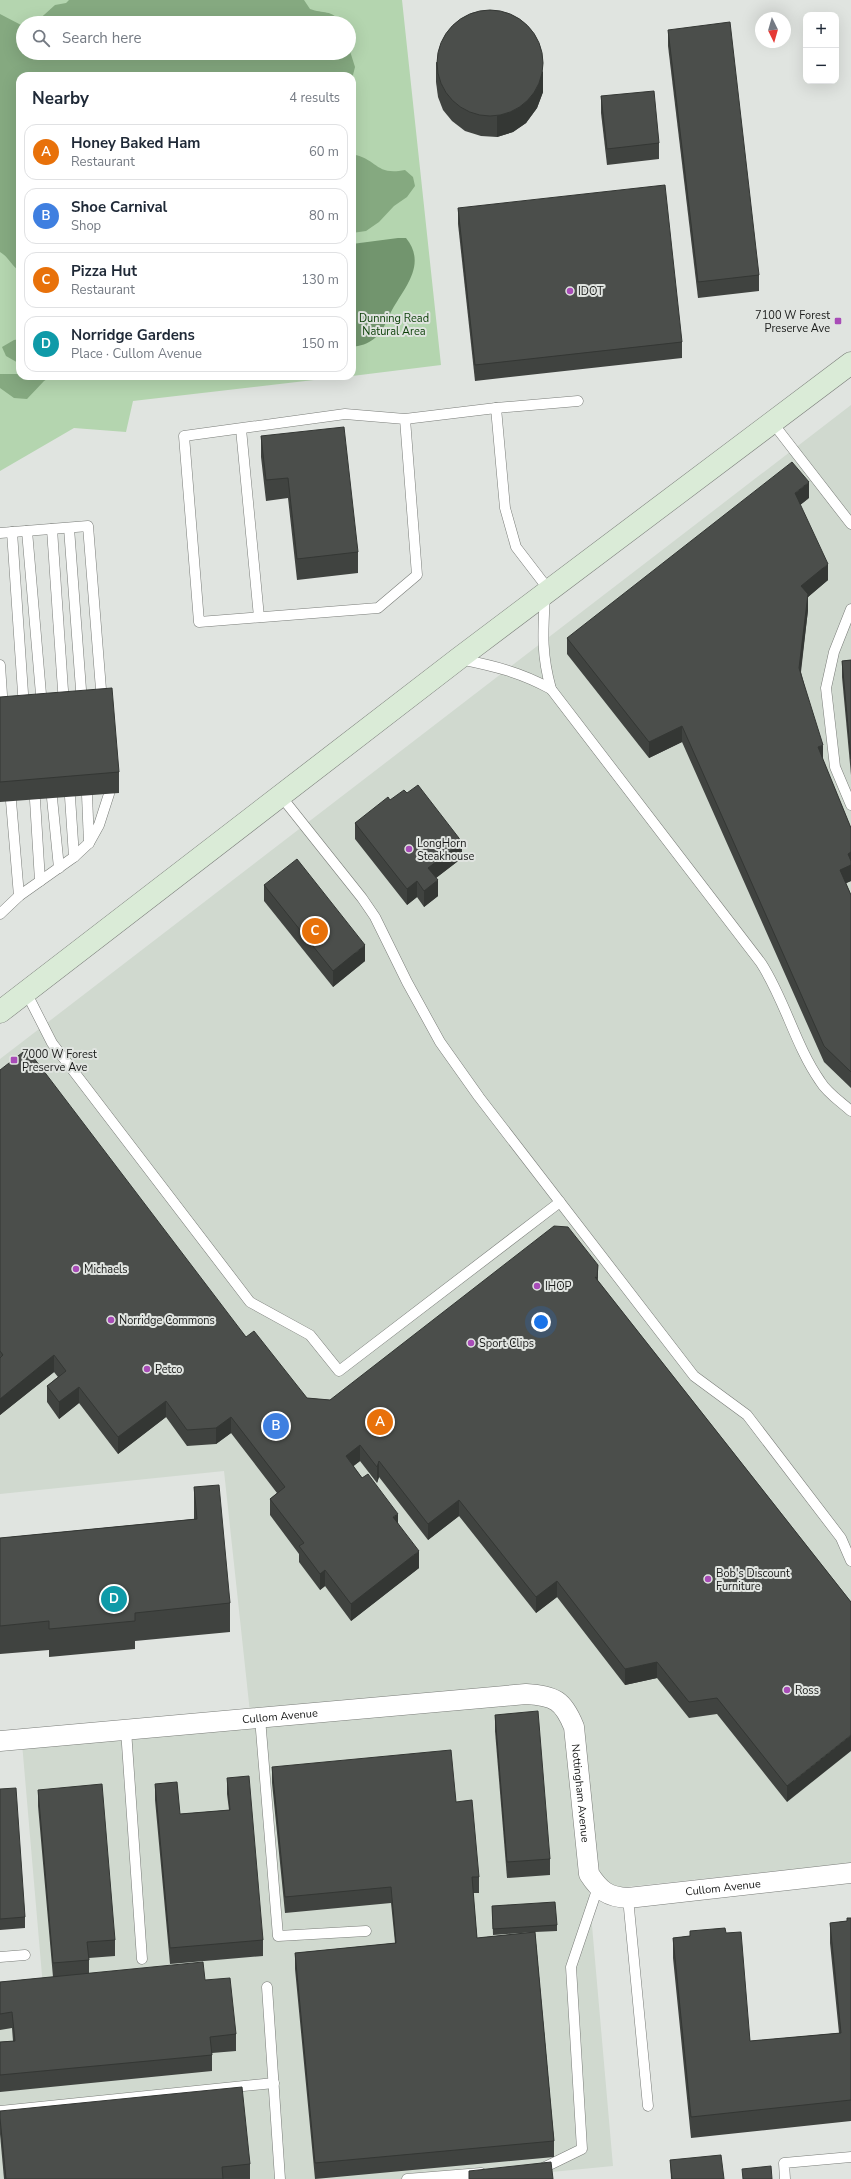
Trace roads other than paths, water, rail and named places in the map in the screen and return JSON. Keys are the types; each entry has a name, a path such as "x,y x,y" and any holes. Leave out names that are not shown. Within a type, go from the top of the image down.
{"main road":[{"path":"0,1012 458,659 851,363"}],"street":[{"name":"Cullom Avenue","path":"0,1741 526,1694 544,1695 559,1701"},
{"name":"Nottingham Avenue","path":"559,1701 568,1711 574,1727 586,1859 589,1874 598,1887"},
{"name":"Cullom Avenue","path":"598,1887 604,1894 628,1898 851,1872"}],"lane":[{"path":"405,419 416,576 378,608 199,622 184,436 345,414 405,419 496,408 578,401"},
{"path":"496,408 505,508 516,547 547,592 542,637 544,664 551,689 761,963 779,997 803,1053 820,1083 851,1111"},
{"path":"772,422 851,524"},
{"path":"241,428 259,617"},
{"path":"0,533 88,526 103,709"},
{"path":"69,528 82,711"},
{"path":"52,529 65,712"},
{"path":"27,531 43,714"},
{"path":"12,532 25,716"},
{"path":"851,609 834,652 826,688 835,767 851,805"},
{"path":"458,659 502,668 528,676 551,689"},
{"path":"0,664 4,717"},
{"path":"0,914 19,896 74,857 89,843 99,825 109,794"},
{"path":"280,795 362,898 375,917 407,982 440,1042 479,1096 694,1376 747,1415 841,1538 851,1561"},
{"path":"87,796 89,843"},
{"path":"70,797 74,857"},
{"path":"52,798 59,868"},
{"path":"35,800 40,881"},
{"path":"11,801 19,896"},
{"path":"26,992 52,1043 250,1302 310,1335 339,1371 560,1202"},
{"path":"260,1718 278,1936 366,1931"},
{"path":"126,1730 142,1959"},
{"path":"534,2169 542,2169 582,2149 571,1967 598,1887"},
{"path":"628,1898 648,2106"},
{"path":"0,1957 25,1955"},
{"path":"267,1987 280,2179"},
{"path":"0,2111 274,2083"},
{"path":"786,2179 784,2163 851,2157"},
{"path":"408,2179 494,2172"}],"place":[{"name":"IDOT","path":"570,291"},
{"name":"7100 W Forest Preserve Ave","path":"838,321"},
{"name":"LongHorn Steakhouse","path":"409,849"},
{"name":"Pizza Hut","path":"315,931"},
{"name":"7000 W Forest Preserve Ave","path":"14,1060"},
{"name":"Michaels","path":"76,1269"},
{"name":"IHOP","path":"537,1286"},
{"name":"Norridge Commons","path":"111,1320"},
{"name":"Sport Clips","path":"471,1343"},
{"name":"Petco","path":"147,1369"},
{"name":"Honey Baked Ham","path":"380,1422"},
{"name":"Shoe Carnival","path":"276,1426"},
{"name":"Bob's Discount Furniture","path":"708,1579"},
{"name":"Norridge Gardens","path":"114,1599"},
{"name":"Ross","path":"787,1690"}],"park label":[{"name":"Dunning Read Natural Area","path":"394,324"}]}
